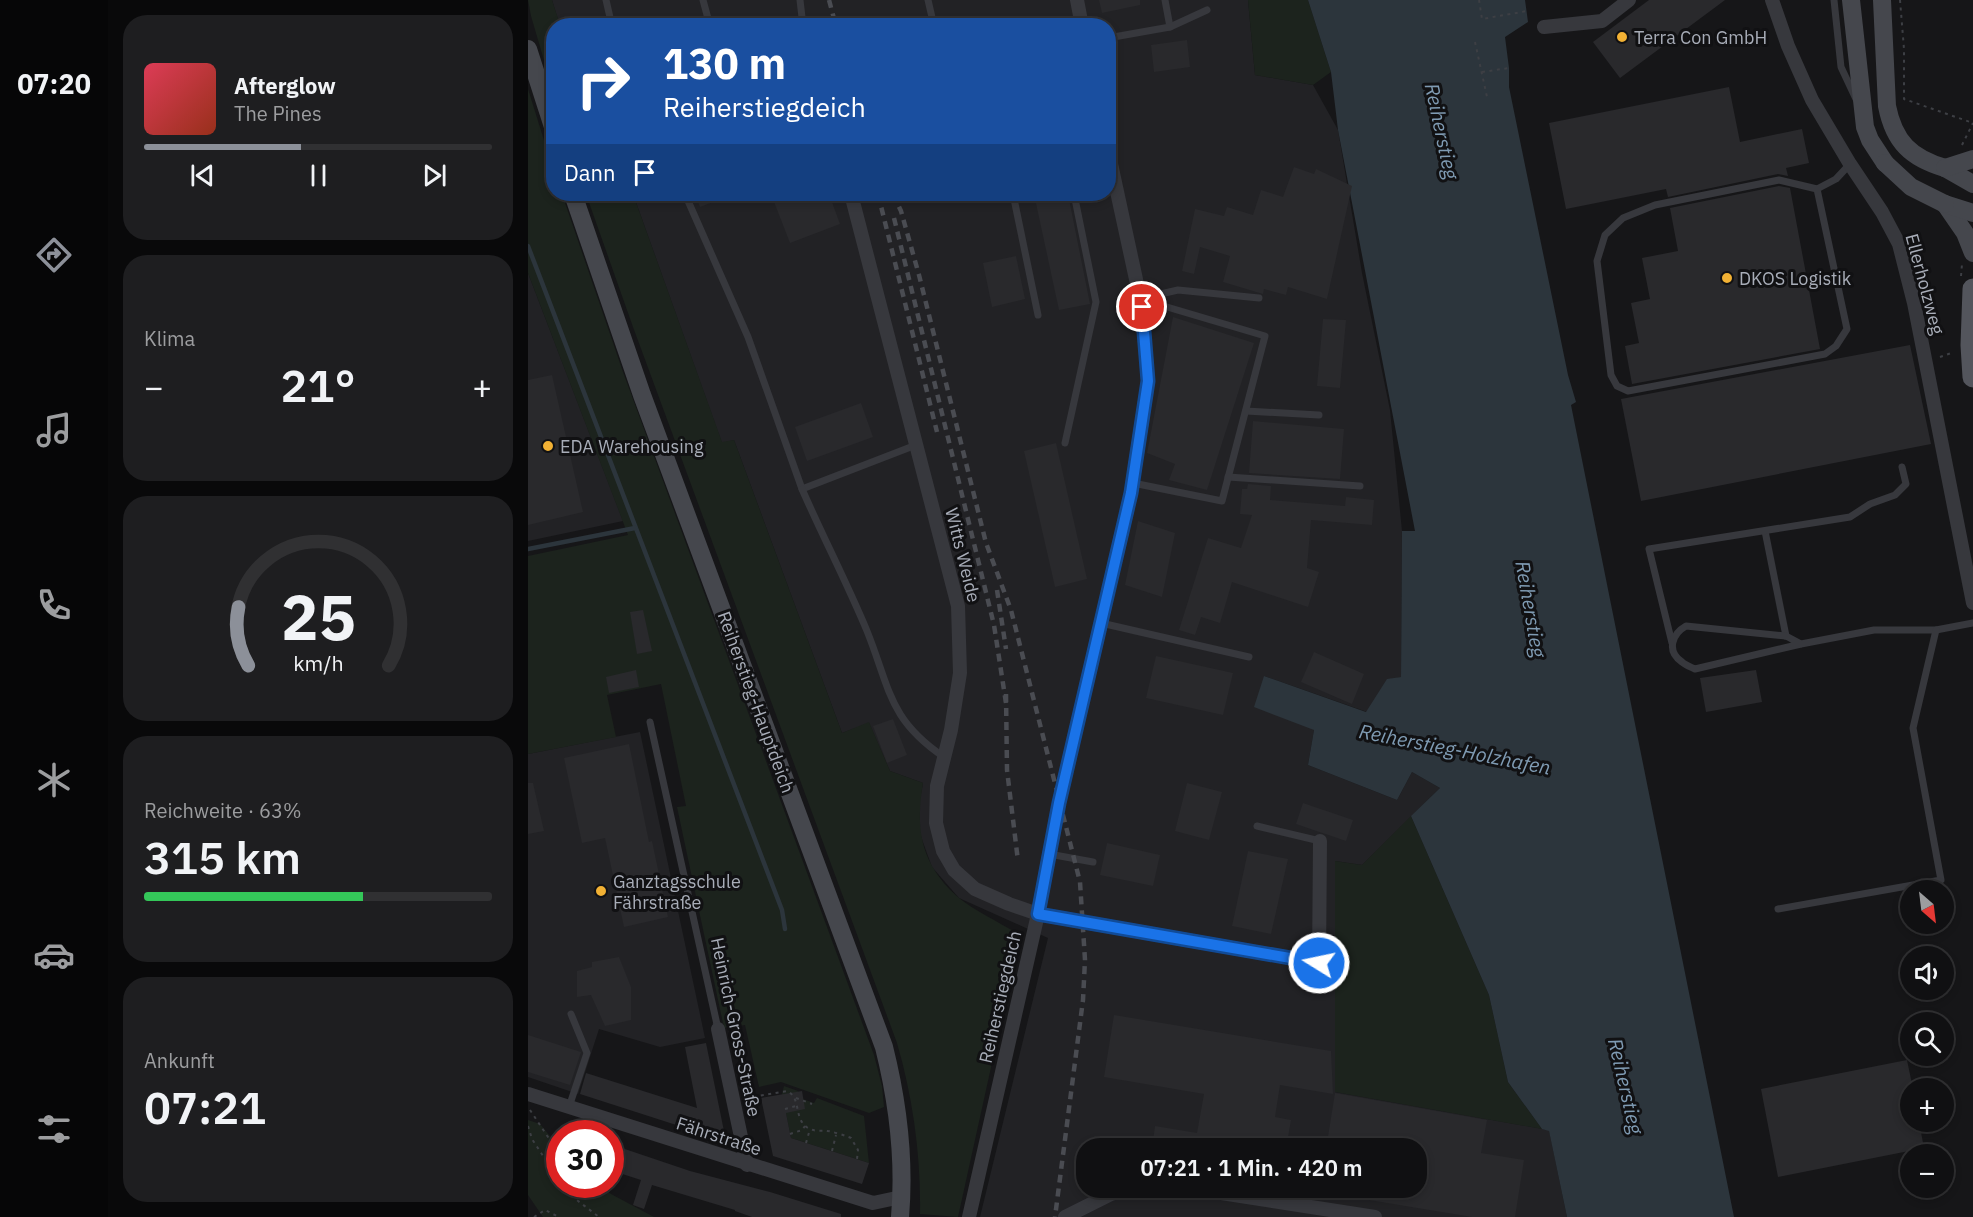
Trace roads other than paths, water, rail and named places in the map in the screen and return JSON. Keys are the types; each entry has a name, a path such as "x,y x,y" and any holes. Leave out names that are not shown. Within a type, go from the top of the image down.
{"main road":[{"path":"1851,0 1862,111 1870,140 1885,163 1911,187 1945,204 1973,213"},
{"path":"1882,0 1887,106 1894,131 1910,152 1920,159 1945,168 1973,184"},
{"path":"528,49 546,105"},
{"path":"1945,168 1966,155"},
{"name":"Reiherstieg-Hauptdeich","path":"575,201 642,395 884,1047 894,1092 901,1142 900,1217"},
{"path":"1945,204 1965,233 1967,254"},
{"path":"1967,287 1973,376"}],"street":[{"path":"1077,0 1080,18"},
{"path":"1544,27 1602,21 1629,0"},
{"name":"Ellerholzweg","path":"1772,0 1800,75 1828,128 1882,212 1899,244 1914,303 1973,603"},
{"name":"Reiherstiegdeich","path":"969,1217 1038,914 1059,803 1132,483 1148,381 1140,299 1116,187"},
{"name":"Witts Weide","path":"853,201 958,606 960,673 951,730 937,786 936,823 943,851 954,870 975,889 1038,914 1319,963 1320,841"},
{"name":"Heinrich-Gross-Straße","path":"718,1029 747,1165"},
{"name":"Fährstraße","path":"528,1094 873,1203 901,1197"},
{"path":"1065,1217 1103,1198"},
{"path":"1253,1198 1375,1217"}],"lane":[{"path":"606,0 610,18"},
{"path":"703,0 708,18"},
{"path":"800,0 802,18"},
{"path":"928,0 932,18"},
{"path":"1165,0 1170,27"},
{"path":"1834,0 1841,67 1862,111"},
{"path":"1116,37 1170,27 1207,10"},
{"path":"1817,189 1847,329 1836,346 1825,354 1628,391 1617,386 1611,375 1597,261 1605,235 1623,218 1655,205 1779,180 1817,189 1836,178 1850,164"},
{"path":"688,201 748,337 802,489 867,632 882,678 905,723 924,743 944,757"},
{"path":"1014,201 1038,315"},
{"path":"1065,443 1096,302 1075,201"},
{"path":"1140,299 1178,290 1259,298"},
{"path":"1132,483 1222,501 1265,336 1140,299"},
{"path":"1246,411 1319,415"},
{"path":"802,489 916,445"},
{"path":"1902,467 1906,484 1895,495 1870,504 1850,517 1649,549 1674,654 1681,662 1695,669 1801,644 1874,630 1935,630 1973,623"},
{"path":"1228,477 1360,486"},
{"path":"1765,531 1786,636"},
{"path":"1101,623 1249,657"},
{"path":"1672,642 1676,632 1686,626 1786,636 1801,644"},
{"path":"1778,909 1941,880 1913,728 1935,630"},
{"name":"Heinrich-Gross-Straße","path":"651,722 718,1029"},
{"path":"1257,826 1320,841"},
{"path":"1049,854 1093,862"},
{"path":"569,1107 587,1053 571,1014"}],"water":[{"path":"1308,0 1525,0 1528,22 1505,37 1509,87 1568,375 1576,402 1571,405 1734,1217 1567,1217 1549,1131 1542,1129 1508,1082 1489,995 1411,816 1440,788 1412,772 1397,800 1308,765 1314,730 1254,707 1264,676 1366,712 1387,679 1401,677 1402,531 1415,531 1338,130 1331,72"}],"waterway":[{"path":"528,246 782,910 785,929"},
{"path":"528,549 635,528"}],"railway":[{"path":"829,0 834,18"},
{"path":"880,201 937,432"},
{"path":"896,201 919,275 986,543 1011,610 1080,882 1085,960 1083,1000 1055,1217"},
{"path":"894,218 994,625 1006,703"},
{"path":"997,590 1006,649"},
{"path":"1006,694 1007,770 1018,861"}],"place":[{"name":"Terra Con GmbH","path":"1622,37"},
{"name":"DKOS Logistik","path":"1727,278"},
{"name":"EDA Warehousing","path":"548,446"},
{"name":"Ganztagsschule Fährstraße","path":"601,891"}],"water label":[{"name":"Reiherstieg","path":"1442,131"},
{"name":"Reiherstieg","path":"1531,609"},
{"name":"Reiherstieg-Holzhafen","path":"1455,749"},
{"name":"Reiherstieg","path":"1626,1086"}]}
